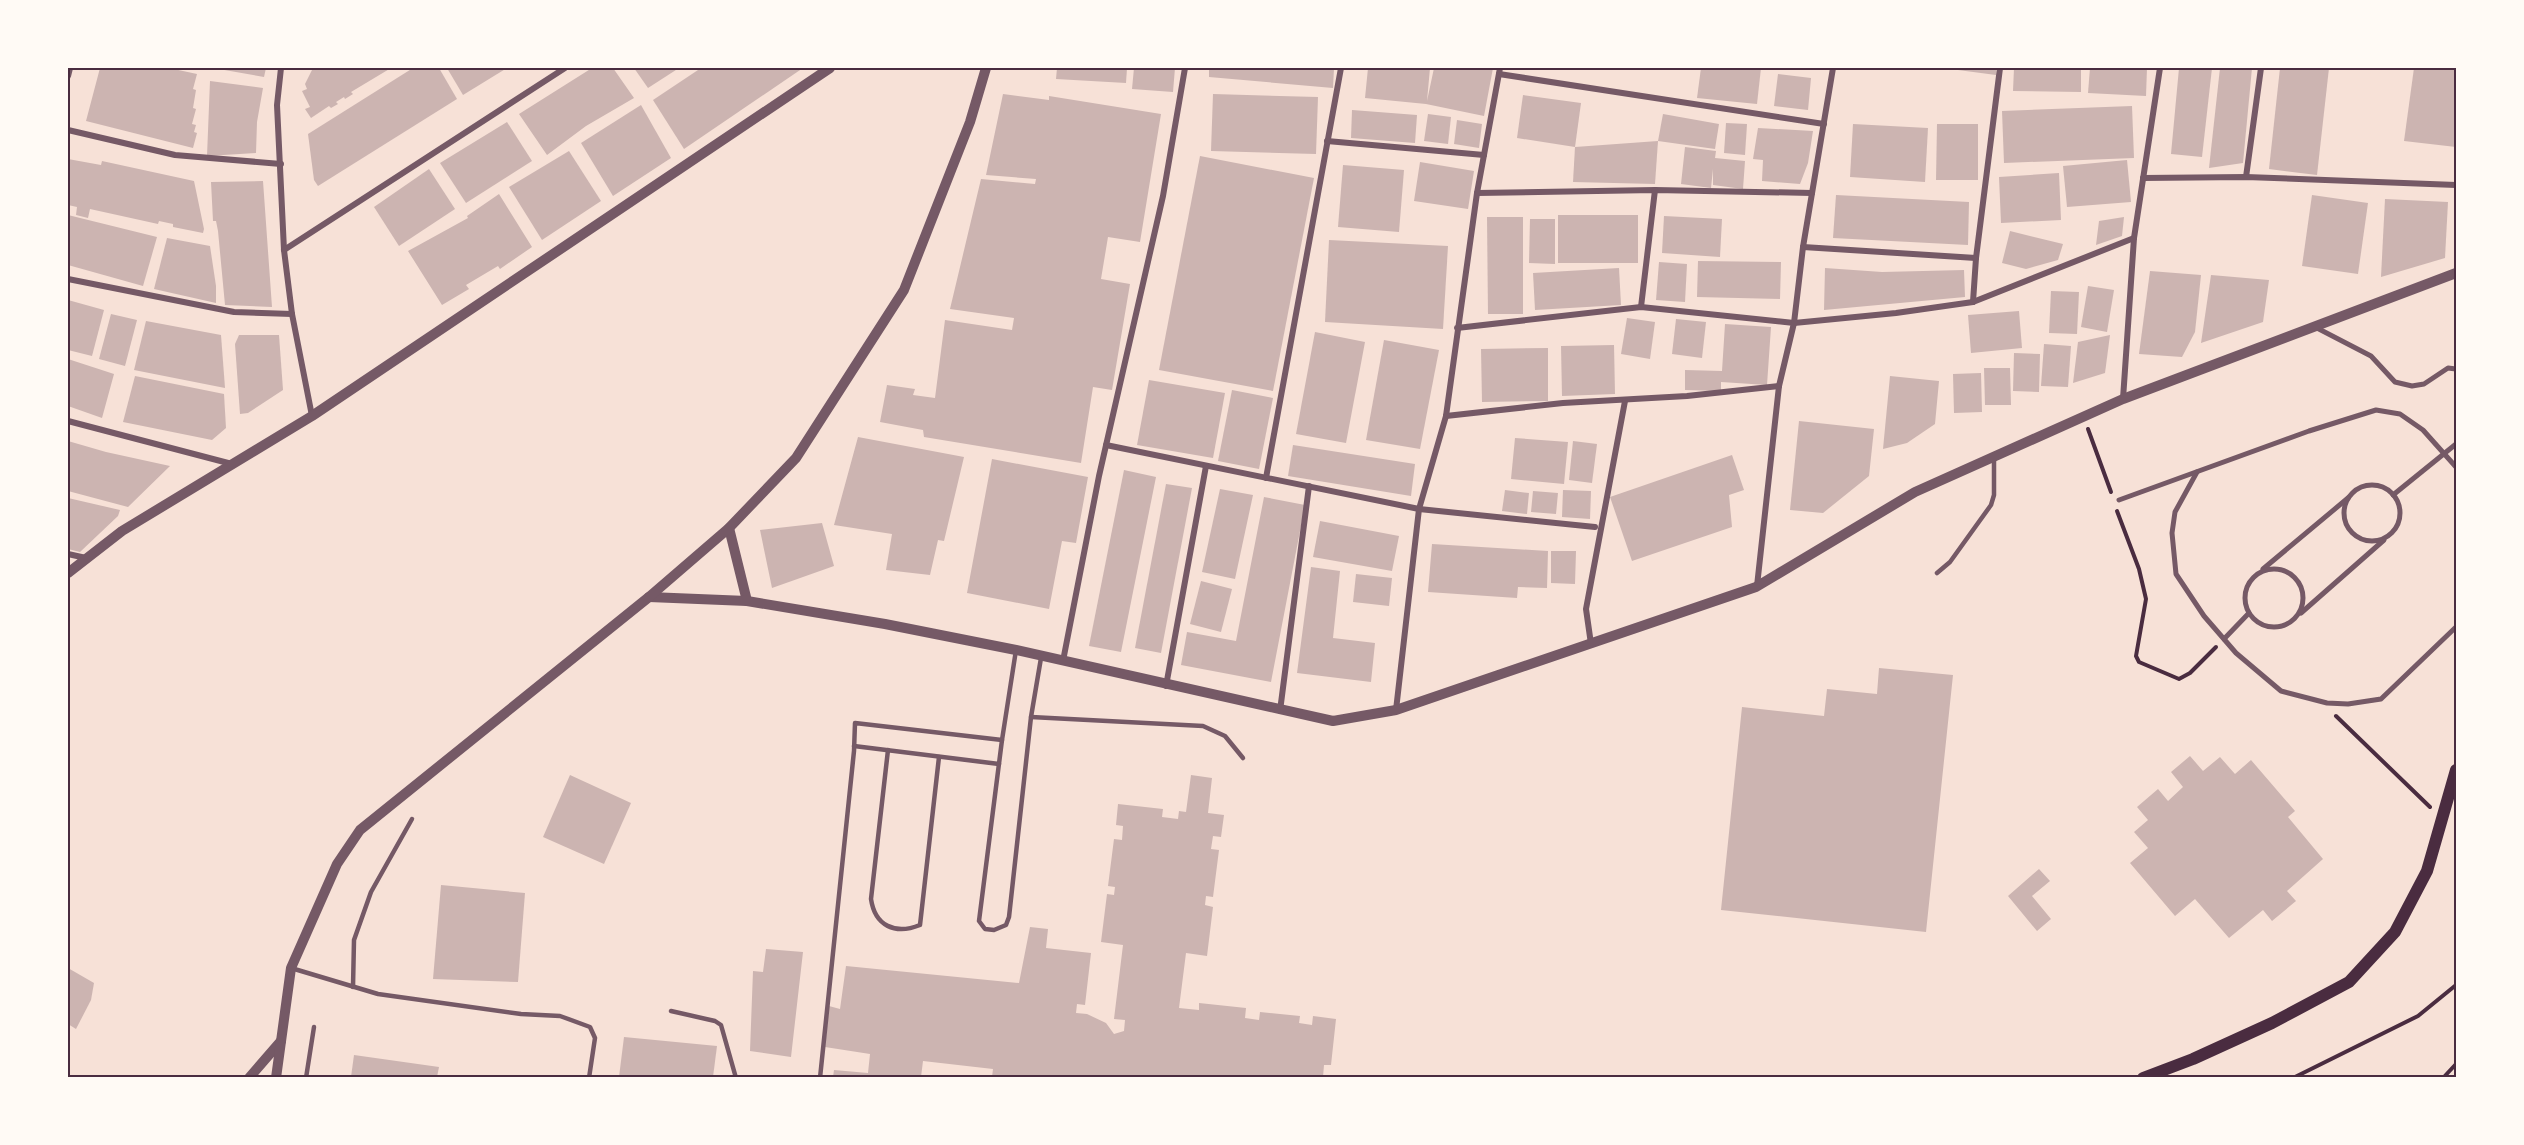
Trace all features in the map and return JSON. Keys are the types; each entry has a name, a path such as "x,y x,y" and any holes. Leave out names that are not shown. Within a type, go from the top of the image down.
{"main road":[{"path":"2143,1077 2193,1059 2280,1020 2349,982 2395,932 2427,871 2457,770"}],"street":[{"path":"68,76 70,68"},
{"path":"281,68 277,105 284,250 292,314 312,417"},
{"path":"284,250 565,68"},
{"path":"68,573 122,531 312,417 830,68"},
{"path":"276,1077 291,968 337,864 360,830 649,597 729,528 796,458 904,290 970,122 986,68"},
{"path":"1063,662 1106,446 1163,196 1185,68"},
{"path":"1266,478 1341,68"},
{"path":"1756,587 1779,386 1794,323 1803,247 1833,68"},
{"path":"1973,302 1976,258 2000,68"},
{"path":"2123,399 2134,238 2160,68"},
{"path":"2246,177 2261,68"},
{"path":"1396,710 1419,509 1446,417 1477,193 1499,70 1824,124"},
{"path":"68,130 175,155 281,164"},
{"path":"1328,141 1484,155"},
{"path":"2143,178 2246,177 2457,185"},
{"path":"1477,193 1655,190 1812,193"},
{"path":"1641,307 1655,190"},
{"path":"1457,328 1641,307 1794,323 1896,314 1973,302 2134,238"},
{"path":"1803,247 1976,258"},
{"path":"649,597 747,601 885,624 1016,650 1166,686 1333,721 1396,710 1756,587 1915,492 2123,399 2457,273"},
{"path":"68,279 234,312 292,314"},
{"path":"2315,327 2371,356 2395,382 2412,386 2424,384 2448,368 2457,369"},
{"path":"1446,417 1563,403 1625,400 1779,386"},
{"path":"1591,644 1586,609 1625,400"},
{"path":"2117,502 2376,410 2400,414 2423,430 2457,467"},
{"path":"68,420 233,465"},
{"path":"2393,495 2457,444"},
{"path":"1106,446 1419,509 1596,527"},
{"path":"1166,686 1206,466"},
{"path":"2197,472 2175,512 2172,533 2176,574 2185,591 2224,639 2254,670 2281,691 2327,703 2348,704 2381,699 2457,627"},
{"path":"1280,711 1309,486"},
{"path":"2377,486 2393,495 2398,502 2399,520 2390,535 2291,622 2273,627 2264,625 2249,613 2245,595 2253,578 2359,489 2377,486"},
{"path":"2352,495 2344,511 2349,529 2363,540 2373,541 2390,535"},
{"path":"729,528 747,601"},
{"path":"68,554 87,558"},
{"path":"2253,578 2270,568 2289,572 2297,579 2303,597 2297,615 2291,622"},
{"path":"2224,639 2249,613"},
{"path":"249,1077 281,1040"}],"lane":[{"path":"1937,573 1950,562 1991,505 1995,495 1994,457"},
{"path":"1016,650 979,921 985,929 994,930 1006,925 1009,917 1031,717 1041,657"},
{"path":"1031,717 1203,726 1225,736 1244,758"},
{"path":"820,1077 855,723 1002,740"},
{"path":"854,746 999,764"},
{"path":"888,750 871,899 874,916 884,926 909,929 920,925 939,757"},
{"path":"353,987 354,940 370,892 412,819"},
{"path":"291,968 378,994 499,1011 560,1016 590,1027 595,1038 589,1077"},
{"path":"671,1011 715,1021 721,1025 736,1077"},
{"path":"306,1077 314,1027"}],"path":[{"path":"2084,417 2111,494"},
{"path":"2117,502 2144,585 2146,605 2136,656 2139,662 2179,679 2190,673 2224,639"},
{"path":"2327,703 2338,718 2442,818"},
{"path":"2293,1077 2418,1016 2457,985"},
{"path":"2443,1077 2457,1064"}],"building":[{"path":"100,68 169,68 197,74 193,89 196,90 193,108 196,109 192,124 196,125 194,132 197,133 193,148 86,121"},
{"path":"213,68 266,68 264,77"},
{"path":"313,68 391,68 351,92 353,94 345,99 344,97 336,102 338,104 331,108 329,106 311,118 305,109 310,107 302,91 307,89 305,84"},
{"path":"413,68 439,68 457,99 318,186 314,180 308,134"},
{"path":"447,68 507,68 463,95"},
{"path":"592,68 613,68 634,98 586,126 547,155 519,114"},
{"path":"634,68 679,68 648,88"},
{"path":"701,68 803,68 684,149 653,100"},
{"path":"1057,68 1127,68 1126,83 1056,79"},
{"path":"1134,68 1175,68 1173,92 1132,89"},
{"path":"1209,68 1334,68 1333,88 1209,77"},
{"path":"1368,68 1430,68 1427,101 1434,68 1493,68 1484,116 1426,104 1365,98"},
{"path":"1701,68 1761,68 1757,104 1697,98"},
{"path":"1959,68 1996,68 1996,75 1958,70"},
{"path":"2014,68 2081,68 2081,92 2013,91"},
{"path":"2090,68 2147,68 2146,96 2088,93"},
{"path":"2179,68 2212,68 2202,157 2171,154"},
{"path":"2220,68 2252,68 2243,163 2209,168"},
{"path":"2280,68 2329,68 2317,175 2269,169"},
{"path":"2414,68 2456,68 2456,147 2404,141"},
{"path":"1778,74 1811,78 1808,110 1774,106"},
{"path":"210,81 263,88 257,122 256,153 207,156"},
{"path":"1003,94 1049,100 1049,96 1161,114 1140,242 1108,237 1101,279 1130,284 1112,390 1093,387 1081,463 924,437 923,430 880,422 887,385 915,389 913,395 935,398 945,320 1012,330 1014,318 950,309 981,179 1035,184 1036,179 986,175"},
{"path":"1213,94 1318,97 1316,154 1211,151"},
{"path":"1523,95 1581,103 1575,147 1517,138"},
{"path":"641,105 671,158 613,196 581,143"},
{"path":"2132,106 2134,158 2004,163 2002,111"},
{"path":"1352,110 1417,115 1415,143 1351,138"},
{"path":"1428,114 1451,117 1448,144 1424,141"},
{"path":"1663,114 1719,124 1715,149 1658,141"},
{"path":"1457,120 1482,124 1479,148 1454,144"},
{"path":"507,122 532,161 466,203 440,163"},
{"path":"1726,123 1747,124 1745,155 1724,153"},
{"path":"1853,124 1928,128 1925,182 1850,177"},
{"path":"1937,124 1978,124 1978,180 1936,180"},
{"path":"1758,128 1813,131 1808,163 1800,184 1762,181 1763,160 1753,159"},
{"path":"1658,141 1655,184 1573,182 1575,147"},
{"path":"1685,147 1716,151 1715,158 1745,161 1743,189 1713,185 1713,169 1711,188 1681,184"},
{"path":"569,151 601,201 542,240 509,187"},
{"path":"1200,156 1314,178 1273,391 1159,370"},
{"path":"68,159 101,165 102,161 194,181 203,233 173,227 173,224 159,221 158,224 90,209 88,218 76,215 77,207 68,205"},
{"path":"2127,160 2131,202 2067,207 2063,166"},
{"path":"1420,162 1474,171 1468,209 1414,201"},
{"path":"1343,165 1404,170 1399,232 1338,227"},
{"path":"429,169 455,209 399,246 374,207"},
{"path":"2059,173 2061,220 2001,223 1999,177"},
{"path":"263,181 272,307 225,305 218,231 216,221 213,221 211,182"},
{"path":"499,194 532,247 500,269 498,266 466,285 469,289 442,305 408,251 468,218 467,216"},
{"path":"1836,195 1969,202 1968,245 1833,238"},
{"path":"2312,195 2368,203 2358,274 2302,266"},
{"path":"2385,199 2448,202 2445,258 2381,277"},
{"path":"68,215 157,237 143,286 68,265"},
{"path":"1558,215 1638,215 1638,263 1558,263"},
{"path":"1664,216 1722,219 1720,257 1662,253"},
{"path":"1487,217 1523,217 1523,314 1488,314"},
{"path":"2124,217 2122,236 2096,245 2099,221"},
{"path":"1530,219 1555,219 1555,264 1529,263"},
{"path":"2010,231 2063,244 2058,260 2026,269 2002,263"},
{"path":"167,238 210,246 216,303 154,289"},
{"path":"1329,240 1448,246 1443,329 1325,322"},
{"path":"1698,261 1781,262 1780,299 1697,297"},
{"path":"1659,262 1687,264 1685,302 1656,300"},
{"path":"1619,268 1621,305 1535,310 1533,273"},
{"path":"1825,268 1882,272 1964,270 1965,297 1824,310"},
{"path":"2150,271 2201,275 2195,332 2182,357 2139,354"},
{"path":"2211,275 2269,280 2263,322 2201,343"},
{"path":"2088,286 2114,290 2107,332 2081,327"},
{"path":"2051,291 2079,292 2077,334 2049,333"},
{"path":"68,300 104,310 92,356 68,350"},
{"path":"2019,311 2022,348 1971,353 1968,315"},
{"path":"111,314 137,320 125,366 99,359"},
{"path":"1627,318 1655,322 1650,359 1621,354"},
{"path":"1676,319 1706,322 1702,358 1672,354"},
{"path":"146,321 221,335 225,388 134,370"},
{"path":"1725,324 1771,327 1767,385 1721,382 1721,391 1685,390 1685,370 1722,371"},
{"path":"1315,332 1365,342 1346,443 1296,434"},
{"path":"239,335 279,335 283,390 248,413 240,414 235,344"},
{"path":"2110,335 2105,373 2073,383 2078,342"},
{"path":"1384,340 1439,350 1420,449 1366,440"},
{"path":"2044,344 2071,346 2068,387 2041,386"},
{"path":"1614,345 1615,394 1562,396 1561,346"},
{"path":"1548,348 1548,401 1482,402 1481,349"},
{"path":"2014,353 2040,354 2039,392 2013,391"},
{"path":"68,359 114,374 102,418 68,406"},
{"path":"1984,368 2010,368 2011,405 1985,405"},
{"path":"1981,373 1982,412 1954,413 1953,374"},
{"path":"135,376 224,394 226,428 212,440 123,422"},
{"path":"1890,376 1939,381 1935,424 1907,443 1883,449"},
{"path":"1149,380 1225,393 1213,458 1137,445"},
{"path":"1232,390 1273,398 1259,469 1218,461"},
{"path":"1799,421 1874,429 1869,476 1823,513 1790,510"},
{"path":"858,437 964,457 944,541 938,540 930,575 886,570 892,534 834,525"},
{"path":"1515,438 1568,442 1564,484 1511,479"},
{"path":"68,441 170,466 128,507 68,491"},
{"path":"1573,441 1597,444 1592,483 1569,480"},
{"path":"1293,445 1415,464 1411,496 1288,476"},
{"path":"1732,455 1744,490 1729,495 1732,527 1632,561 1610,497"},
{"path":"992,459 1088,477 1076,543 1062,541 1049,609 967,593"},
{"path":"1124,470 1156,477 1121,652 1089,646"},
{"path":"1166,484 1192,488 1161,653 1135,648"},
{"path":"1220,489 1253,495 1235,579 1202,572"},
{"path":"1505,490 1529,493 1527,514 1502,511"},
{"path":"1563,490 1591,491 1590,519 1562,517"},
{"path":"1533,491 1558,493 1556,514 1531,512"},
{"path":"1264,497 1305,505 1271,682 1181,665 1187,632 1236,641"},
{"path":"68,498 120,510 118,516 80,552 68,549"},
{"path":"1320,521 1399,536 1392,571 1313,557"},
{"path":"822,523 834,566 772,588 760,530"},
{"path":"1432,544 1548,551 1547,588 1518,587 1517,598 1428,592"},
{"path":"1551,551 1576,551 1575,584 1551,583"},
{"path":"1311,567 1340,571 1333,638 1375,643 1371,682 1297,673"},
{"path":"1356,574 1392,578 1389,606 1353,602"},
{"path":"1201,581 1232,589 1221,632 1190,624"},
{"path":"1879,668 1953,675 1926,932 1721,910 1742,707 1824,716 1827,689 1877,694"},
{"path":"2190,756 2203,771 2220,757 2235,774 2251,760 2295,811 2288,817 2323,859 2287,891 2296,901 2272,921 2263,910 2229,938 2195,899 2175,916 2130,863 2148,848 2134,832 2148,820 2137,807 2158,789 2168,801 2183,787 2171,772"},
{"path":"570,775 631,803 604,864 543,837"},
{"path":"1191,775 1212,778 1208,813 1224,815 1221,837 1213,836 1211,849 1219,850 1213,897 1206,896 1205,905 1213,907 1207,956 1186,953 1179,1008 1199,1010 1199,1003 1246,1008 1245,1018 1259,1020 1260,1012 1300,1016 1299,1023 1312,1025 1313,1016 1336,1019 1331,1065 1324,1065 1323,1077 992,1077 993,1069 923,1061 921,1077 833,1077 834,1070 868,1073 870,1054 825,1047 829,1006 840,1009 846,966 1019,983 1030,927 1048,929 1046,948 1091,953 1085,1005 1077,1004 1076,1013 1087,1014 1106,1023 1114,1034 1124,1031 1125,1020 1114,1019 1123,945 1101,942 1107,894 1114,895 1115,887 1108,886 1114,839 1122,840 1123,826 1116,825 1118,804 1163,809 1162,817 1178,819 1179,811 1186,812"},
{"path":"2039,869 2050,881 2032,896 2051,919 2037,931 2008,896"},
{"path":"441,885 525,893 518,982 433,979"},
{"path":"766,949 803,952 791,1057 750,1051 753,971 763,972"},
{"path":"68,968 94,983 91,1000 76,1029 68,1024"},
{"path":"624,1037 717,1046 713,1077 619,1077"},
{"path":"354,1055 439,1067 437,1077 351,1077"}]}
